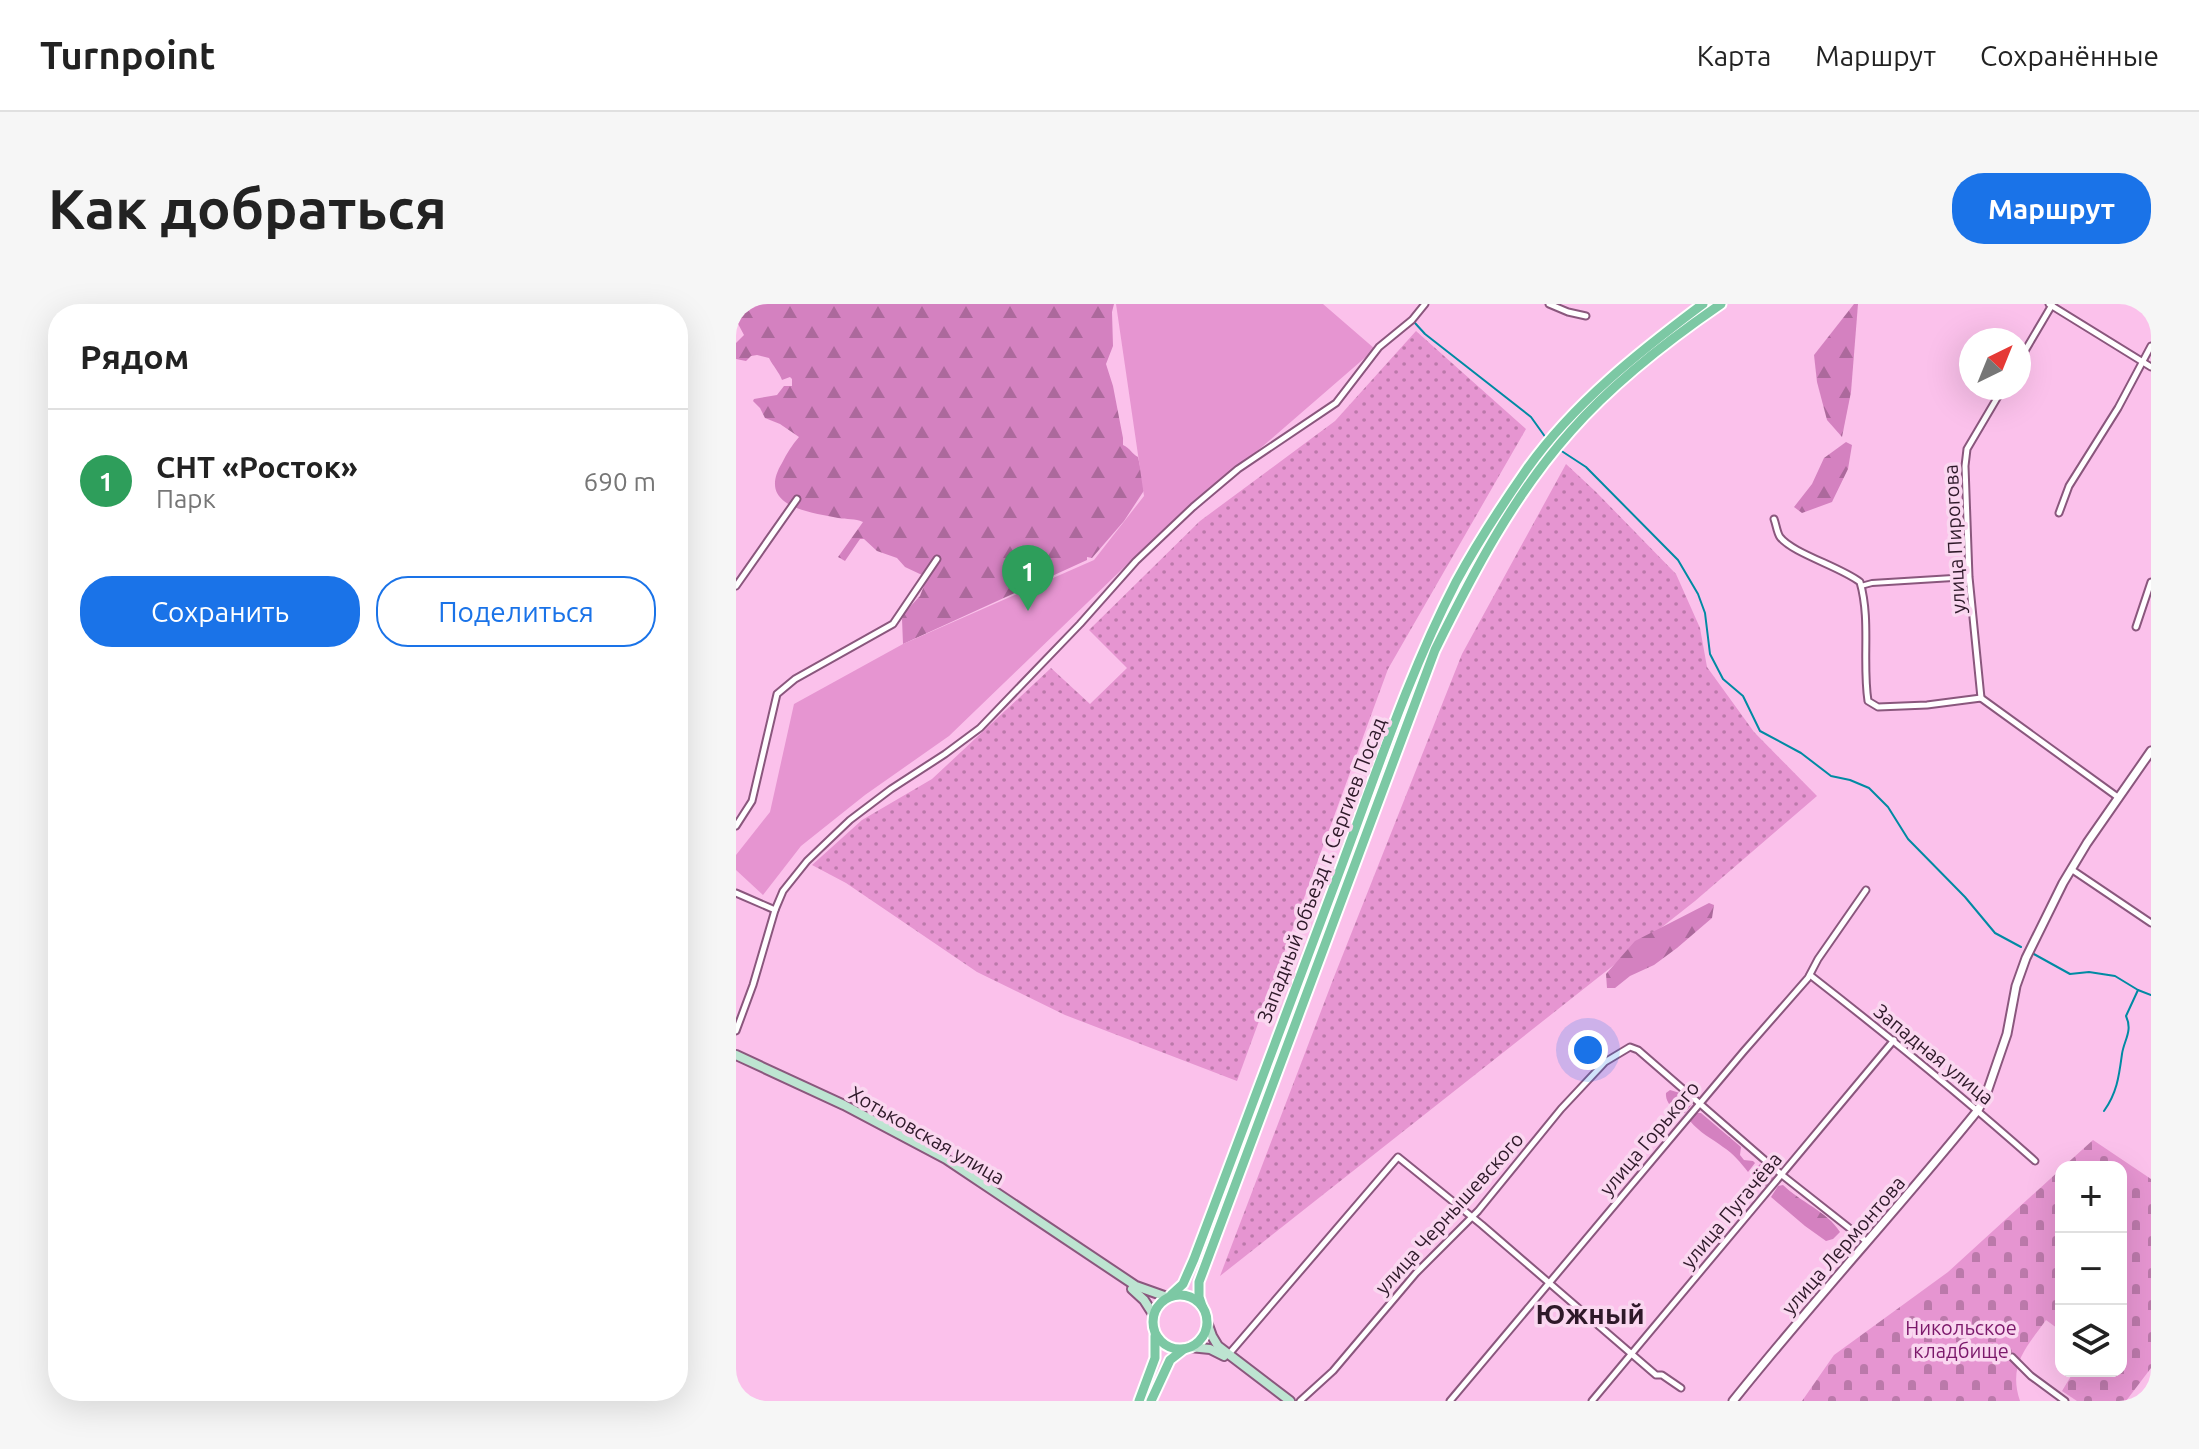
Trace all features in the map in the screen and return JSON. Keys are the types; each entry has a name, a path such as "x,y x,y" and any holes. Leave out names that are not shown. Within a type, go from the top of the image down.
{"main road":[{"path":"1532,470 1596,391 1645,347 1703,304"},
{"path":"1568,427 1646,360 1721,304"},
{"name":"Западный объезд г. Сергиев Посад","path":"1169,1296 1183,1284 1194,1259 1427,644 1457,581 1532,470"},
{"name":"Западный объезд г. Сергиев Посад","path":"1202,1306 1199,1282 1435,650 1465,588 1532,470"},
{"name":"Хотьковская улица","path":"736,1055 844,1105 933,1152 1095,1257"},
{"path":"1095,1257 1140,1289 1169,1296"},
{"path":"1095,1257 1137,1293 1153,1314 1155,1358 1139,1401"},
{"path":"1153,1314 1161,1301 1169,1296 1191,1296 1202,1306 1214,1341 1290,1401"},
{"path":"1151,1401 1170,1360 1204,1334 1207,1322"},
{"path":"1154,1333 1167,1346 1210,1349 1249,1370"}],"street":[{"path":"736,1031 775,910 783,891 807,861 850,820 980,728 1148,550 1193,507 1238,469 1336,403 1379,347 1412,320 1425,304"},
{"path":"1549,304 1586,316"},
{"path":"2031,340 2051,304 2151,367"},
{"path":"2059,513 2069,486 2118,408 2151,346"},
{"name":"улица Пирогова","path":"1981,698 1969,577 1965,466 1966,451 1996,400"},
{"path":"736,586 797,499"},
{"path":"1774,519 1780,537 1791,546 1860,582 1865,614 1868,701 1878,707 1981,698 2119,798"},
{"path":"736,826 752,801 777,694 795,679 893,624 937,559"},
{"path":"1861,586 1969,577"},
{"path":"2136,627 2151,582"},
{"name":"улица Лермонтова","path":"1733,1401 1787,1333 1978,1110 2007,1034 2016,986 2026,958 2071,869 2151,751"},
{"path":"2071,869 2151,923"},
{"name":"улица Горького","path":"1450,1401 1810,975 1866,890"},
{"path":"736,893 775,910"},
{"name":"Западная улица","path":"1810,975 1894,1040 2035,1161"},
{"name":"улица Пугачёва","path":"1592,1401 1894,1040"},
{"name":"улица Чернышевского","path":"1300,1401 1333,1371 1416,1273 1472,1218 1561,1109 1605,1062 1630,1047 1638,1050 1699,1105"},
{"path":"1699,1105 1868,1242"},
{"path":"1228,1354 1398,1157 1656,1375 1662,1375 1681,1388"},
{"path":"2012,1357 2031,1376 2065,1401"}],"green space":[{"path":"736,304 1114,304 1113,346 1106,364 1123,445 1138,457 1145,489 1124,521 1092,558 1087,557 1087,560 903,644 902,619 920,596 924,578 905,567 897,558 877,551 864,539 860,539 845,561 838,557 863,522 800,509 780,498 776,477 799,437 765,418 753,401 777,395 784,386 792,386 792,379 782,380 769,358 757,355 746,361 736,359 736,343 744,335 736,320"},
{"path":"1116,304 1323,304 1375,349 1171,522 949,736 865,795 801,846 763,895 736,870 736,855 770,812 794,704 903,644 1094,560 1144,496"},
{"path":"1854,304 1858,304 1851,392 1842,437 1827,420 1814,355"},
{"path":"1416,331 1526,429 1388,669 1237,1081 1065,1015 977,972 846,883 812,865 862,820 932,779 1051,668 1090,704 1127,668 1089,630 1200,521 1335,421"},
{"path":"1846,442 1852,445 1848,469 1832,502 1802,513 1794,507 1812,484 1824,458"},
{"path":"1566,464 1676,574 1700,628 1707,667 1754,732 1817,796 1695,901 1220,1276 1462,654"},
{"path":"1709,903 1714,905 1712,918 1677,948 1615,988 1607,988 1606,974 1635,941"},
{"path":"1670,1090 1680,1093 1692,1104 1685,1113 1669,1104 1666,1093"},
{"path":"1701,1113 1741,1147 1740,1155 1744,1160 1755,1163 1748,1172 1730,1152 1690,1121"},
{"name":"Никольское кладбище","path":"2093,1140 2124,1161 2070,1161"},
{"name":"Никольское кладбище","path":"2127,1163 2151,1179 2151,1368 2126,1401 2077,1401 2062,1391 2070,1377 2127,1377"},
{"path":"1760,1164 1775,1175 1766,1186 1752,1174"},
{"name":"Никольское кладбище","path":"2055,1174 2055,1327 2046,1320 2021,1358 2016,1377 2020,1401 1802,1401 1834,1355 1948,1272"},
{"path":"1783,1185 1828,1218 1840,1232 1826,1241 1805,1226 1771,1197 1778,1186"}],"waterway":[{"path":"1415,323 1531,417 1546,438"},
{"path":"1560,450 1586,467 1678,560 1705,613 1710,654 1723,679 1743,696 1760,731 1801,753 1831,776 1869,788 1888,807 1908,839 1965,897 1995,933 2021,947"},
{"path":"2032,953 2070,974 2089,972 2115,976 2151,995"},
{"path":"2104,1111 2117,1084 2128,1031 2126,1016 2138,990"}],"place":[{"name":"СНТ «Росток»","path":"1028,611"}],"district":[{"name":"Южный","path":"1590,1313"}]}
